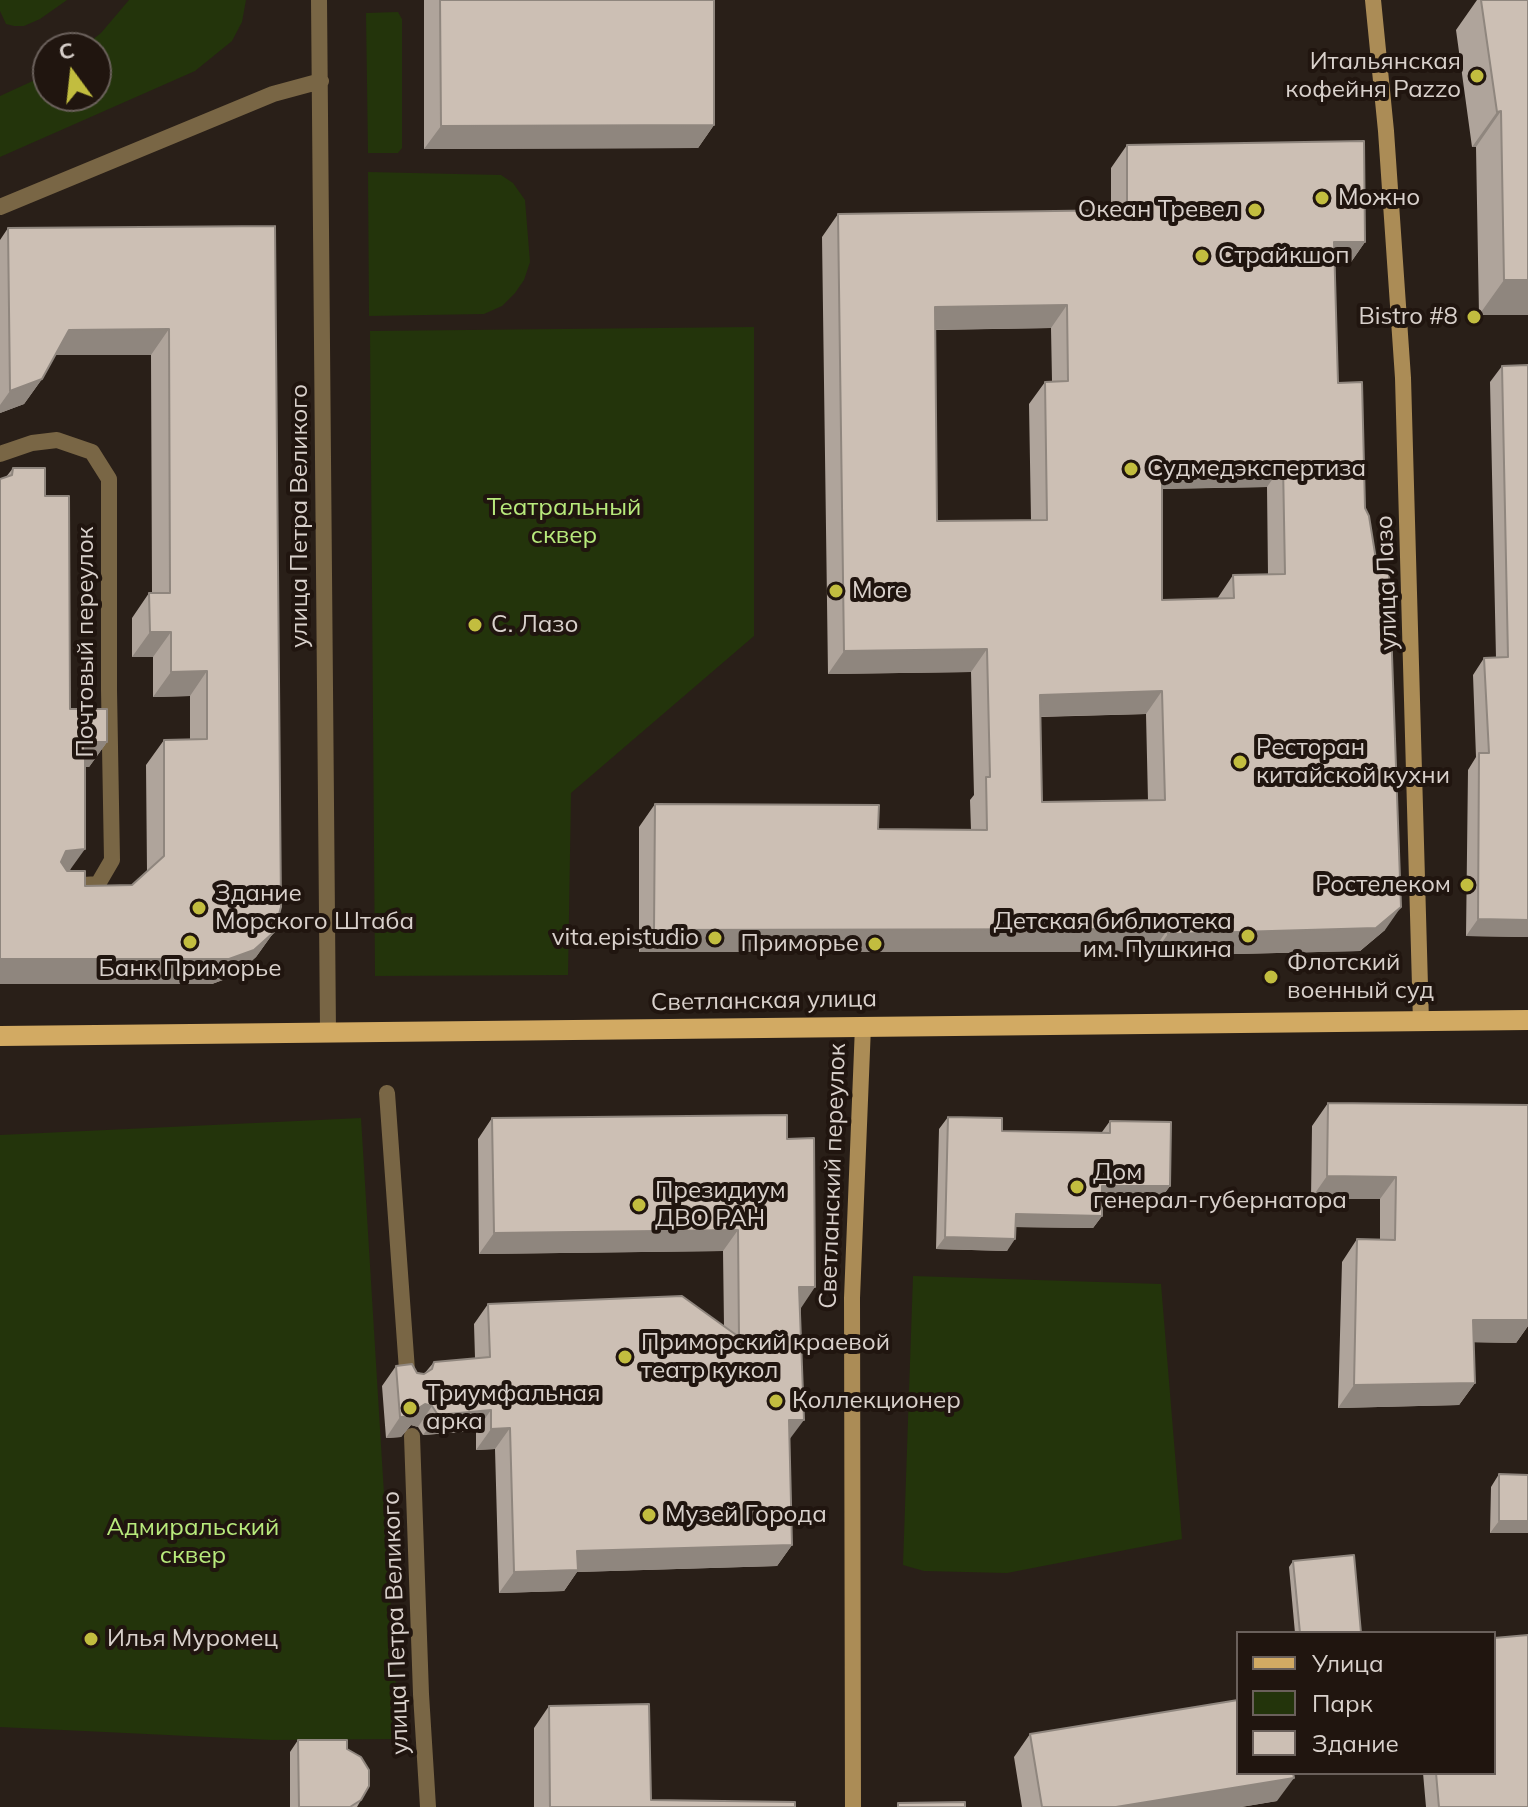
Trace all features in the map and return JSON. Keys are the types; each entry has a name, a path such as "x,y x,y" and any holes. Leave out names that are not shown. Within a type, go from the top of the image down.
{"main road":[{"name":"улица Лазо","path":"1373,0 1401,332 1411,580 1421,1022"},
{"name":"Светланская улица","path":"0,1036 1528,1020"},
{"name":"Светланский переулок","path":"853,1807 852,1298 863,1026"}],"street":[{"name":"улица Петра Великого","path":"319,0 328,1031"},
{"path":"0,207 261,98 321,81"},
{"name":"Почтовый переулок","path":"0,454 32,443 57,440 92,452 109,479 112,860 98,884 54,886"},
{"path":"387,1093 408,1384"},
{"name":"улица Петра Великого","path":"412,1436 428,1807"}],"green space":[{"path":"0,0 67,0 40,19 24,26 14,26 6,24 0,11"},
{"path":"129,0 246,0 242,22 232,41 195,71 112,108 112,32 102,32"},
{"path":"398,12 402,19 402,148 398,153 368,153 366,13"},
{"path":"32,81 32,112 102,112 0,157 0,96"},
{"path":"368,172 501,175 513,183 525,200 530,262 524,280 515,293 502,306 484,314 369,316"},
{"name":"Театральный сквер","path":"754,327 754,636 571,793 568,975 375,976 370,331"},
{"name":"Адмиральский сквер","path":"361,1118 399,1739 272,1740 0,1727 0,1135"},
{"path":"913,1276 1161,1284 1182,1539 1007,1573 924,1571 903,1565"}],"building":[{"path":"440,0 714,0 714,125 441,126"},
{"path":"1481,0 1528,0 1528,280 1504,280 1501,111 1497,112"},
{"path":"1364,141 1365,242 1334,242 1338,383 1362,382 1365,508 1378,572 1389,571 1401,907 1376,928 1168,934 1168,929 654,930 655,804 879,805 878,829 987,830 986,777 990,777 987,649 844,651 838,214 1127,210 1127,145","holes":["1067,305 1068,381 1045,382 1047,520 937,521 935,307","1283,464 1285,574 1233,575 1234,598 1162,600 1162,467","1162,691 1165,800 1042,802 1040,695"]},
{"path":"275,226 281,907 274,932 254,950 229,959 0,959 0,479 12,475 13,468 45,468 45,496 69,496 70,709 107,709 107,742 85,742 85,849 66,851 61,862 67,871 85,871 85,886 132,885 164,856 164,740 207,739 207,671 171,672 171,632 150,632 149,593 170,593 169,329 69,330 42,379 10,391 8,228"},
{"path":"1528,365 1528,920 1478,919 1479,753 1489,753 1484,658 1508,657 1502,366"},
{"path":"1328,1103 1528,1105 1528,1320 1473,1320 1475,1383 1354,1385 1357,1239 1395,1240 1396,1177 1327,1176"},
{"path":"787,1115 787,1139 814,1138 815,1287 799,1287 804,1420 789,1420 792,1545 577,1551 578,1570 514,1572 510,1428 491,1429 491,1410 438,1415 432,1406 425,1404 417,1409 416,1416 400,1417 396,1366 412,1364 417,1373 424,1374 432,1369 434,1362 490,1357 488,1304 682,1296 739,1337 738,1230 494,1233 492,1118"},
{"path":"948,1117 1002,1118 1002,1131 1110,1133 1110,1121 1171,1122 1170,1186 1102,1186 1102,1216 1016,1214 1015,1239 945,1237"},
{"path":"1499,1474 1528,1475 1528,1521 1499,1521"},
{"path":"1354,1555 1361,1631 1300,1631 1293,1561"},
{"path":"1528,1635 1528,1807 1439,1807 1436,1775 1496,1775 1496,1638"},
{"path":"1236,1700 1236,1775 1293,1775 1294,1778 1116,1807 1042,1807 1030,1734"},
{"path":"649,1704 651,1800 795,1802 795,1807 550,1807 549,1706"},
{"path":"298,1740 347,1740 347,1749 361,1757 369,1770 369,1786 361,1800 350,1807 299,1807"},
{"path":"965,1802 965,1807 898,1807 898,1803"}],"place":[{"name":"Итальянская кофейня Pazzo","path":"1477,76"},
{"name":"Можно","path":"1322,198"},
{"name":"Океан Тревел","path":"1255,210"},
{"name":"Страйкшоп","path":"1202,256"},
{"name":"Bistro #8","path":"1474,317"},
{"name":"Судмедэкспертиза","path":"1131,469"},
{"name":"More","path":"836,591"},
{"name":"С. Лазо","path":"475,625"},
{"name":"Ресторан китайской кухни","path":"1240,762"},
{"name":"Ростелеком","path":"1467,885"},
{"name":"Здание Морского Штаба","path":"199,908"},
{"name":"Детская библиотека им. Пушкина","path":"1248,936"},
{"name":"vita.epistudio","path":"715,938"},
{"name":"Банк Приморье","path":"190,942"},
{"name":"Приморье","path":"875,944"},
{"name":"Флотский военный суд","path":"1271,977"},
{"name":"Дом генерал-губернатора","path":"1077,1187"},
{"name":"Президиум ДВО РАН","path":"639,1205"},
{"name":"Приморский краевой театр кукол","path":"625,1357"},
{"name":"Коллекционер","path":"776,1401"},
{"name":"Триумфальная арка","path":"410,1408"},
{"name":"Музей Города","path":"649,1515"},
{"name":"Илья Муромец","path":"91,1639"}]}
